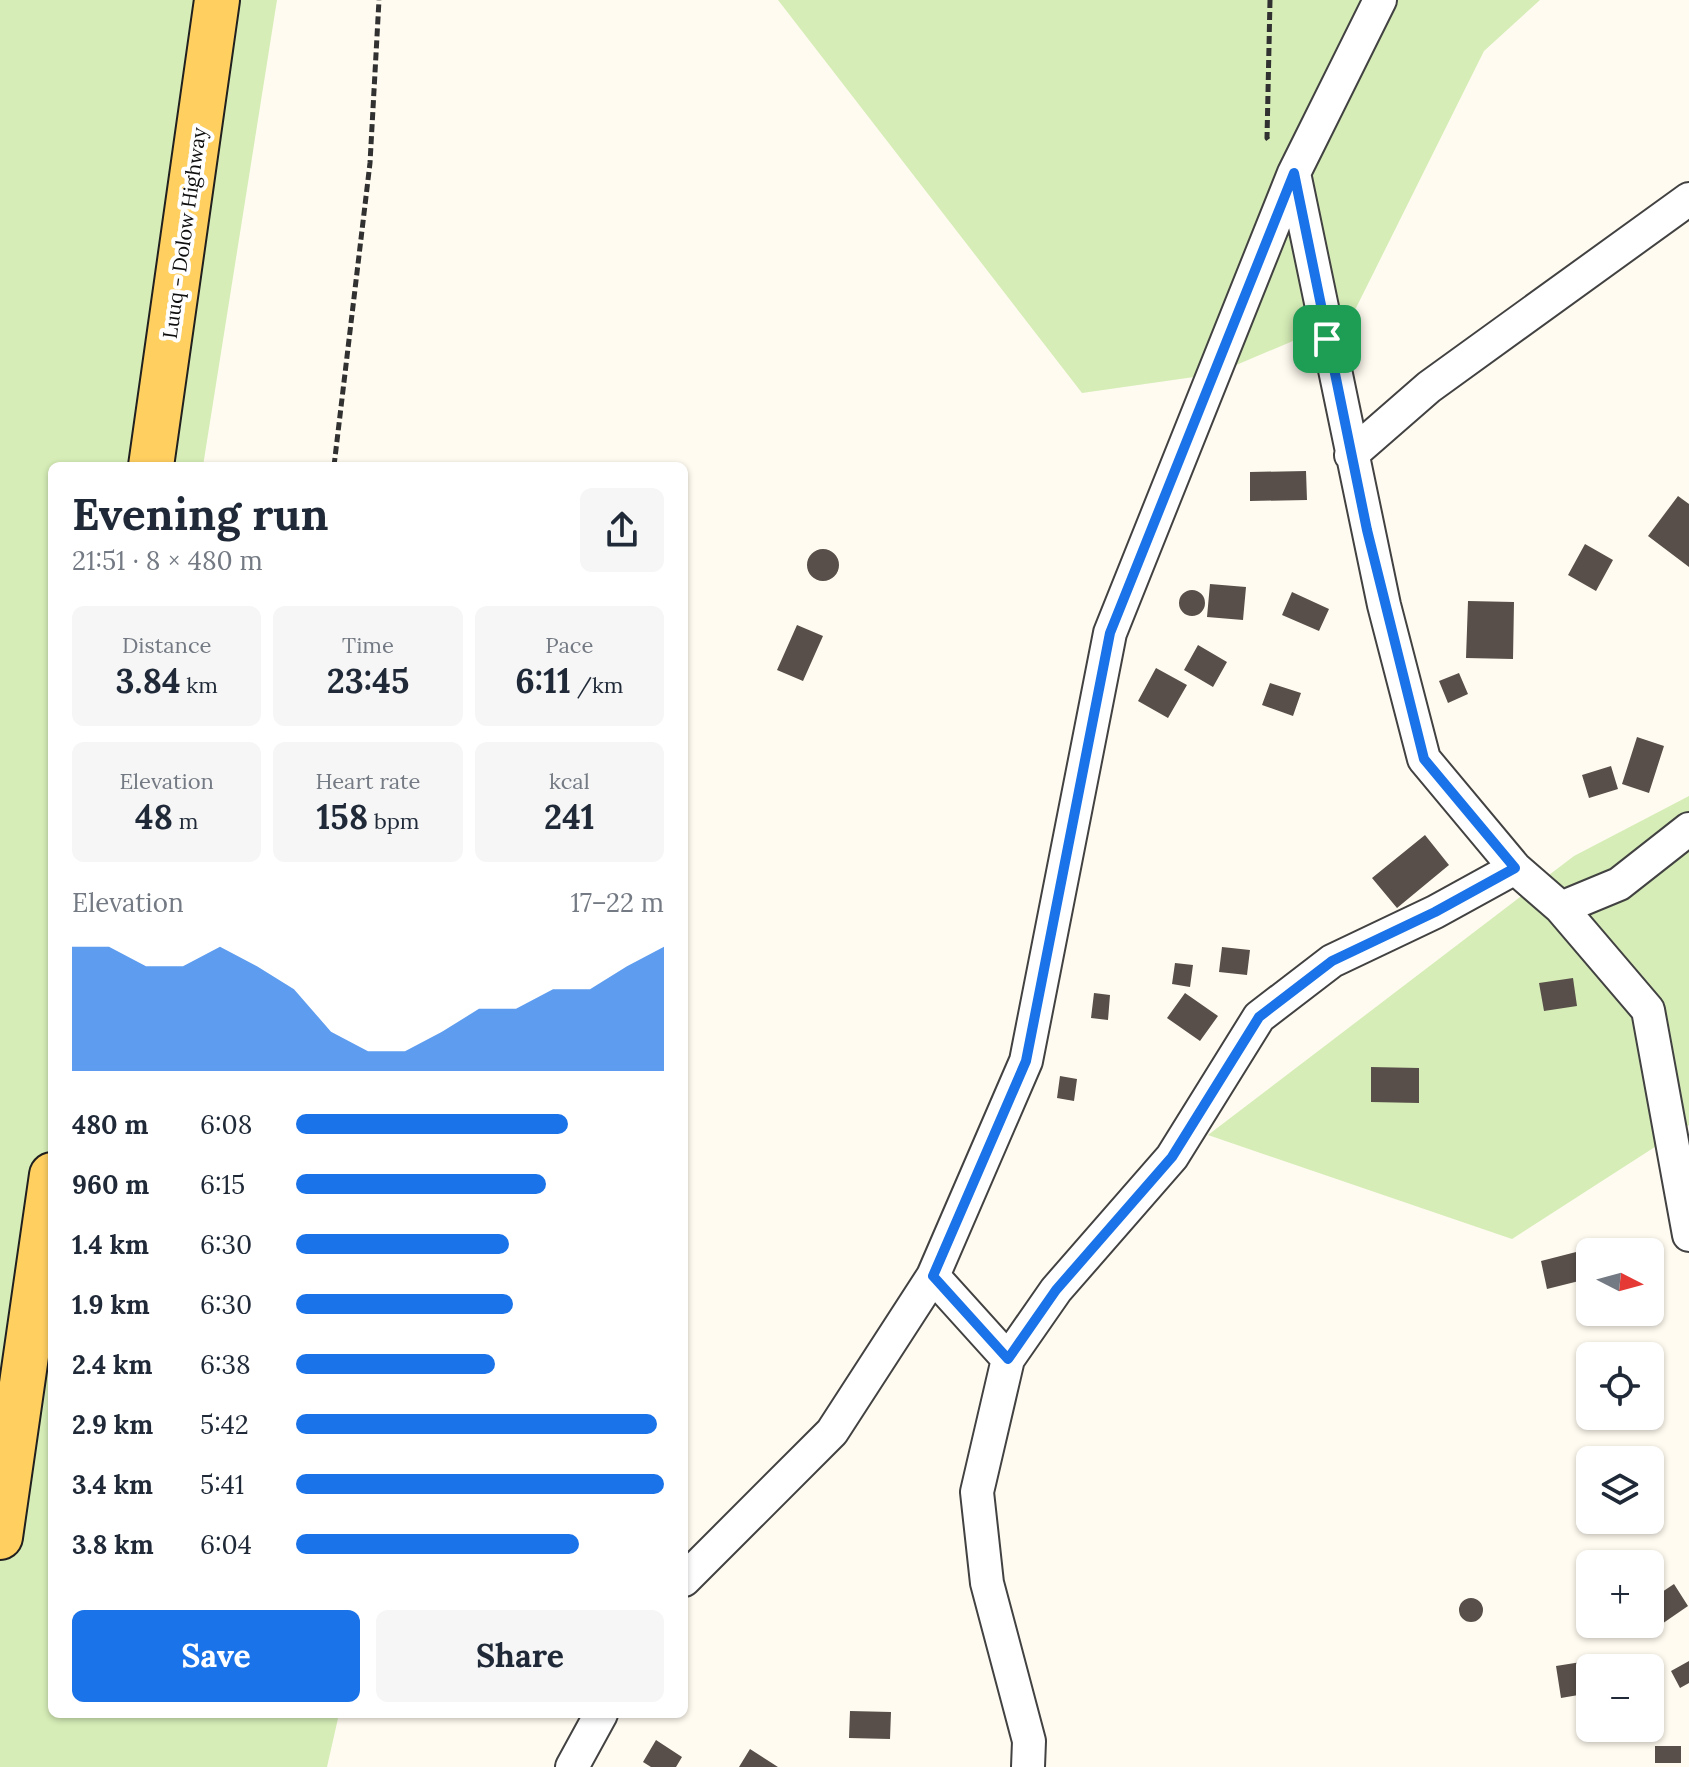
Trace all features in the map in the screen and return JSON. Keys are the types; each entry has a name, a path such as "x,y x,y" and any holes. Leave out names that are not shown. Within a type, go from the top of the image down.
{"main road":[{"name":"Luuq - Dolow Highway","path":"152,462 217,0"},
{"path":"0,1537 48,1203"}],"street":[{"path":"688,1576 832,1432 933,1276 1026,1061 1110,633 1294,173 1380,0"},
{"path":"1294,173 1384,605 1424,759 1515,868 1561,908 1648,1010 1689,1235"},
{"path":"1351,455 1429,387 1689,199"},
{"path":"1561,908 1619,884 1689,829"},
{"path":"1028,1767 1029,1741 987,1583 977,1492 1008,1359 1056,1290 1172,1157 1259,1017 1332,961 1435,912 1515,868"},
{"path":"933,1276 1008,1359"},
{"path":"572,1767 599,1718"}],"path":[{"path":"334,462 370,163 379,0"},
{"path":"1270,0 1267,138 1294,173"}],"green space":[{"path":"0,0 277,0 204,462 48,462 48,1718 338,1718 327,1767 0,1767"},
{"path":"778,0 1540,0 1484,51 1352,316 1215,374 1082,393"},
{"path":"1689,796 1689,1125 1512,1239 1208,1135 1574,856"}],"building":[{"path":"1306,471 1307,500 1250,501 1250,472"},
{"path":"1678,496 1689,504 1689,567 1648,536"},
{"path":"1585,544 1613,560 1596,591 1568,575"},
{"path":"823,549 835,553 839,565 835,577 823,581 811,577 807,565 811,553"},
{"path":"1210,584 1246,587 1243,620 1207,617"},
{"path":"1192,590 1201,594 1205,603 1201,612 1192,616 1183,612 1179,603 1183,594"},
{"path":"1292,592 1329,609 1319,631 1282,615"},
{"path":"1468,601 1514,602 1513,659 1466,658"},
{"path":"797,625 823,636 803,681 777,670"},
{"path":"1198,645 1227,662 1213,687 1184,670"},
{"path":"1156,668 1187,685 1168,718 1138,701"},
{"path":"1459,673 1468,694 1448,703 1439,681"},
{"path":"1270,683 1301,693 1293,716 1262,705"},
{"path":"1637,737 1664,746 1649,793 1622,784"},
{"path":"1611,766 1618,789 1589,798 1582,775"},
{"path":"1425,835 1449,865 1397,908 1372,878"},
{"path":"1222,947 1250,950 1247,975 1219,972"},
{"path":"1175,963 1193,965 1190,987 1172,984"},
{"path":"1573,978 1577,1006 1544,1011 1539,983"},
{"path":"1094,993 1110,995 1108,1020 1091,1018"},
{"path":"1185,993 1218,1016 1200,1041 1167,1018"},
{"path":"1371,1067 1419,1068 1419,1103 1371,1102"},
{"path":"1060,1076 1077,1079 1074,1101 1057,1098"},
{"path":"1576,1252 1576,1282 1547,1289 1541,1261"},
{"path":"1674,1584 1688,1606 1664,1622 1664,1591"},
{"path":"1471,1598 1479,1602 1483,1610 1479,1618 1471,1622 1463,1618 1459,1610 1463,1602"},
{"path":"1689,1661 1689,1683 1680,1688 1671,1671"},
{"path":"1576,1663 1576,1695 1561,1698 1556,1666"},
{"path":"850,1711 891,1712 890,1739 849,1738"},
{"path":"656,1740 682,1757 676,1767 651,1767 643,1762"},
{"path":"1655,1746 1681,1746 1681,1763 1655,1763"},
{"path":"750,1749 778,1767 739,1767"}],"route":[{"path":"1294,173 1327,339 1384,605 1424,759 1515,868 1435,912 1332,961 1259,1017 1172,1157 1056,1290 1008,1359 933,1276 1026,1061 1110,633 1294,173"}]}
